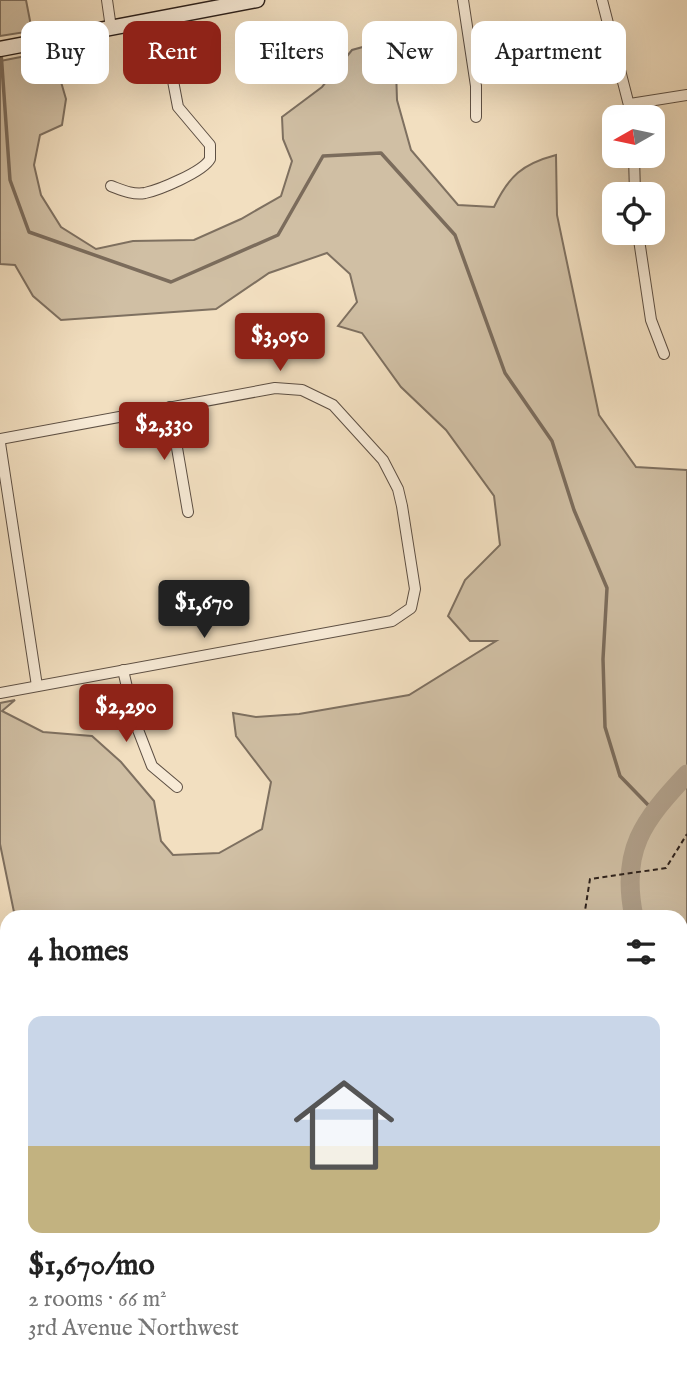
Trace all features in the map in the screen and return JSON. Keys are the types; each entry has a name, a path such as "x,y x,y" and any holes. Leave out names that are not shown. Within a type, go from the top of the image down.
{"street":[{"path":"107,0 111,28"},
{"path":"0,49 253,0"},
{"path":"463,0 476,86 476,117"},
{"path":"602,0 611,46 630,104 687,95"},
{"path":"111,186 130,193 146,193 202,169 210,159 209,145 184,117 174,96 161,18"},
{"path":"640,245 651,320 664,354"},
{"path":"0,693 392,621 411,608 415,589 402,506 393,476 383,460 333,405 302,390 275,388 0,441 37,686"},
{"path":"170,407 188,512"},
{"path":"122,670 135,722 152,766 177,787"}],"path":[{"path":"585,910 590,879 609,874 666,869 687,834"}],"shaded area":[{"path":"0,0 26,0 30,21 21,21 21,33 0,36"},
{"path":"362,47 362,84 396,84 397,100 411,150 458,205 494,207 511,179 525,167 556,155 557,215 599,415 636,467 687,470 687,910 14,910 0,844 0,703 15,700 2,711 43,732 92,736 121,762 154,801 161,841 173,855 219,853 262,829 271,782 236,736 233,713 256,717 299,714 409,695 496,641 470,641 448,616 465,580 500,545 494,496 446,430 401,387 362,333 338,326 357,302 350,274 327,253 269,273 216,309 61,320 33,296 15,265 0,264 0,61 21,57 21,84 62,84 66,99 62,125 40,135 34,165 41,195 61,227 96,249 133,241 194,240 241,219 281,196 292,161 283,139 282,117 324,84 348,84 348,55 352,50"}],"waterway":[{"path":"1,52 10,180 29,232 171,282 278,235 323,156 381,153 455,235 505,373 552,441 574,510 607,588 603,659 605,727 620,776 653,810"},
{"path":"633,910 630,873 639,838 658,807 687,774"}]}
